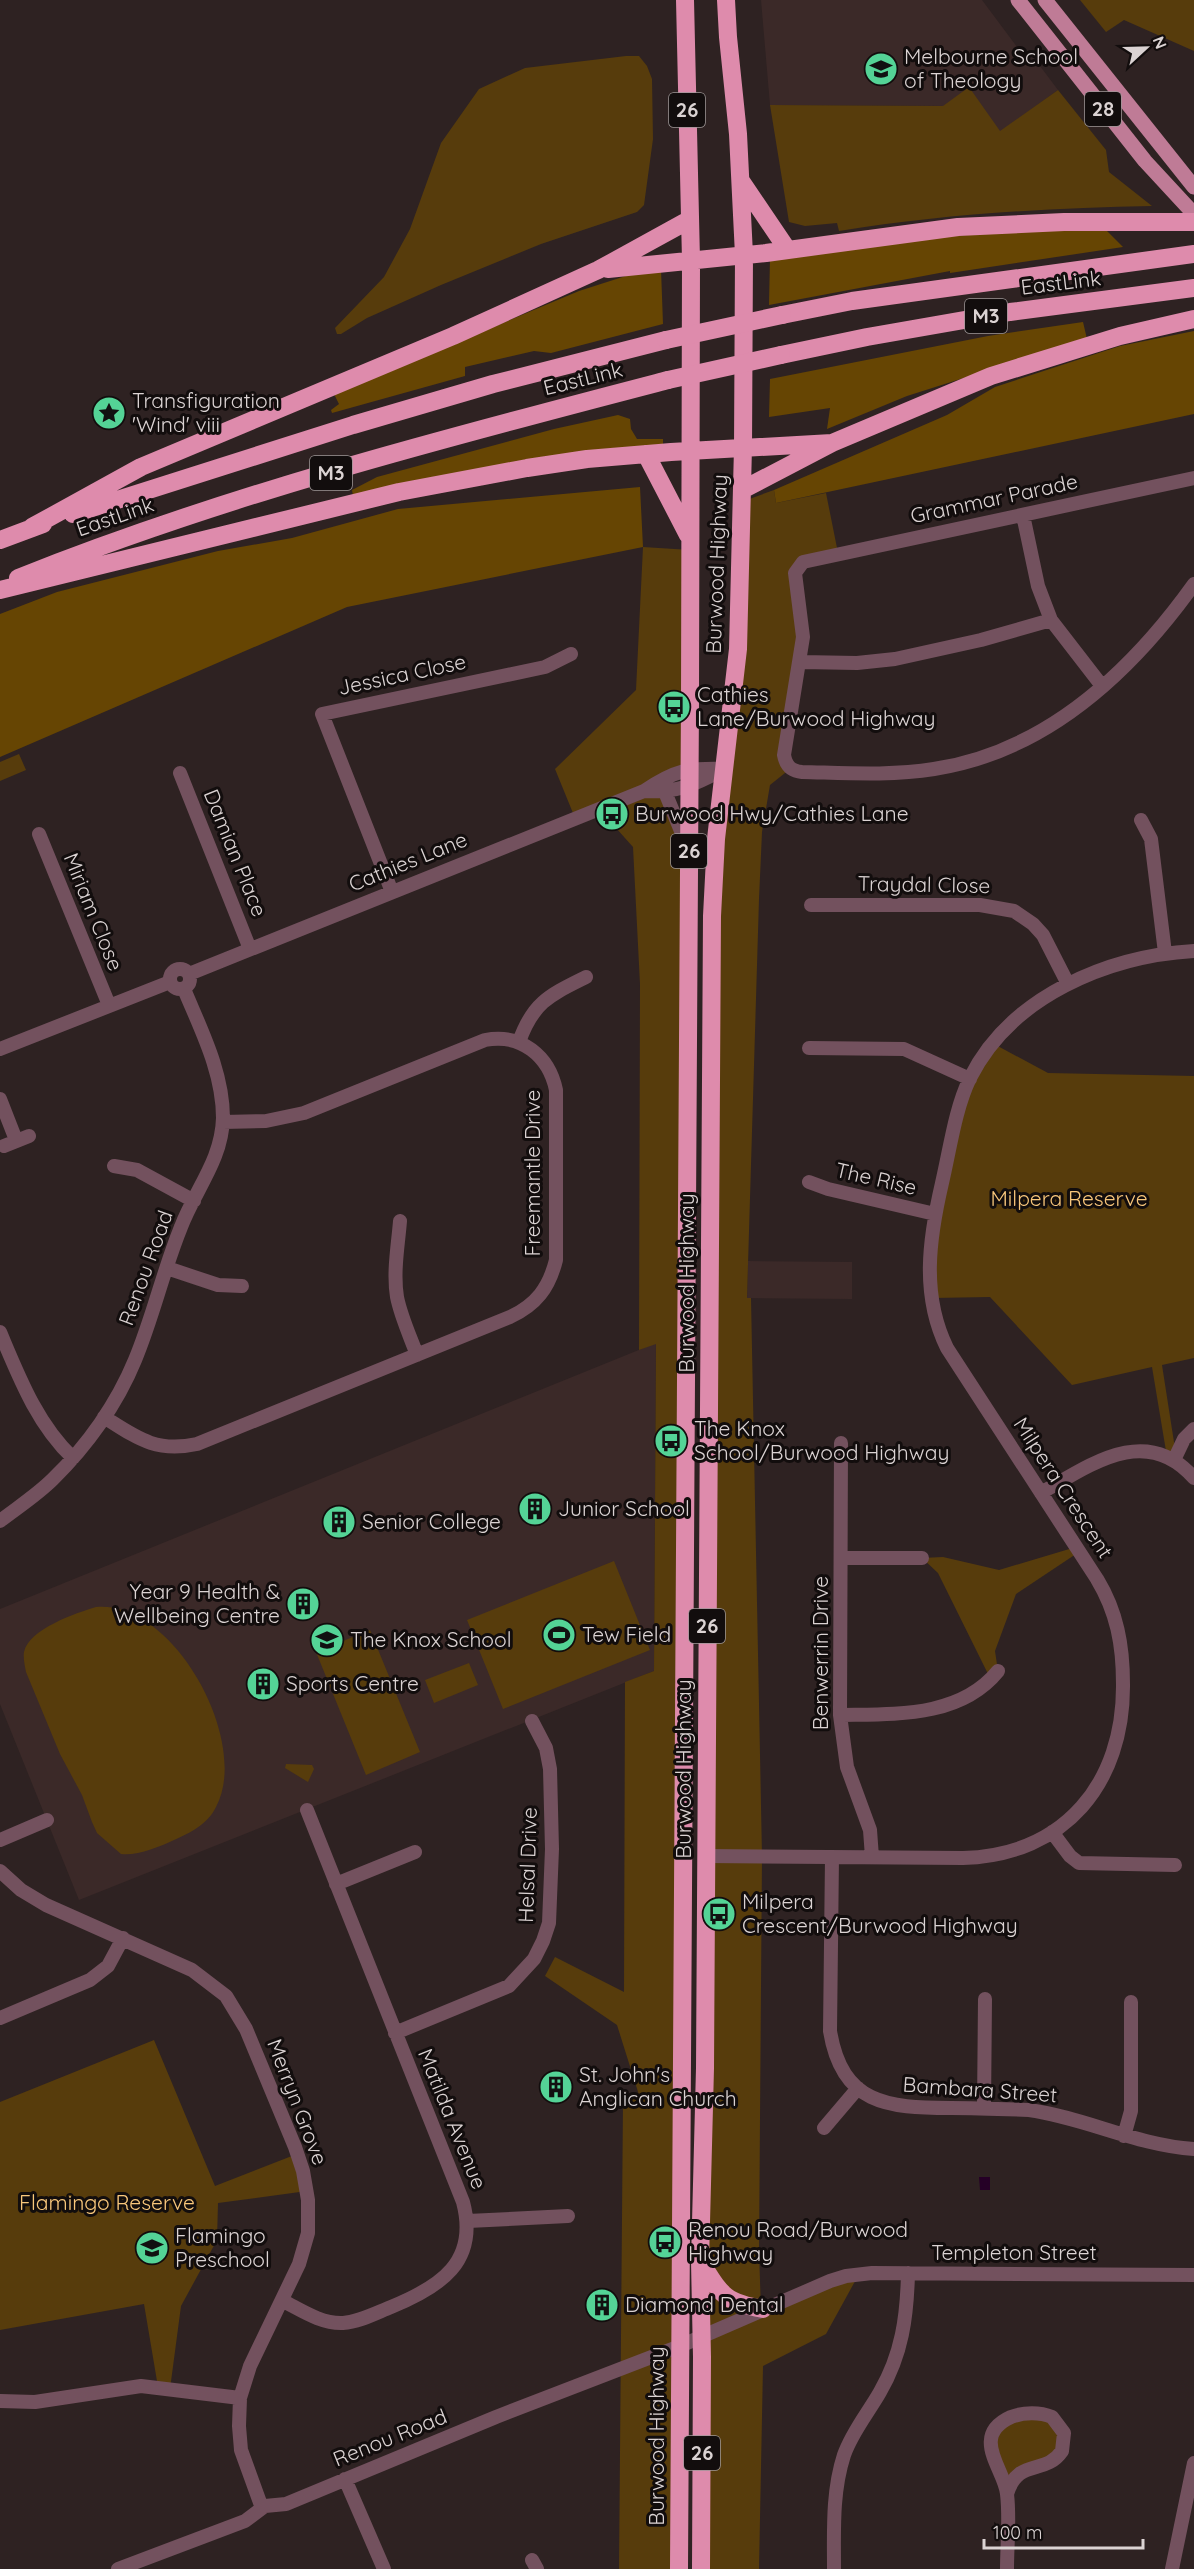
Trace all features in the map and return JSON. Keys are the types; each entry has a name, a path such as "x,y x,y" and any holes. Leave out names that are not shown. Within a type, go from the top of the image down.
{"highway":[{"name":"Burwood Highway","path":"679,2569 691,260 685,0"},
{"name":"Burwood Highway","path":"701,2569 700,2261 705,2068 712,916 716,839 738,649 743,447 744,255 726,0"},
{"path":"740,179 787,249"},
{"path":"32,527 141,467 376,369 598,270 689,220"},
{"path":"598,270 744,255 958,227 1054,223 1194,222"},
{"name":"EastLink","path":"0,540 32,527 353,425 493,384 666,340 852,301 1191,254"},
{"name":"EastLink","path":"0,585 82,552 261,494 483,429 668,380 867,337 1010,312 1194,288"},
{"path":"742,490 832,443 1018,366 1120,336 1194,319"},
{"path":"0,590 399,492 528,468 646,454 832,443"},
{"path":"646,454 690,538"},
{"path":"688,919 712,916"},
{"path":"700,2261 717,2289 734,2303 763,2309"}],"main road":[{"name":"28","path":"1018,0 1145,161 1194,214"},
{"name":"28","path":"1045,0 1194,187"}],"street":[{"name":"Grammar Parade","path":"801,662 803,632 795,577 797,568 803,562 1194,478"},
{"path":"1023,515 1038,586 1051,620 1102,686"},
{"path":"1051,620 981,640 895,659 847,663 801,662 784,755 788,767 802,772 911,772 963,763 994,753 1030,737 1073,710 1102,686 1152,639 1194,584"},
{"name":"Jessica Close","path":"392,892 322,714 545,667 571,654"},
{"name":"Cathies Lane","path":"189,974 644,792 662,780 689,768 724,769"},
{"name":"Cathies Lane","path":"644,792 665,792 689,787 724,769"},
{"name":"Damian Place","path":"180,773 250,949"},
{"path":"665,792 689,850"},
{"path":"1141,820 1151,839 1165,953"},
{"name":"Miriam Close","path":"39,834 109,1005"},
{"name":"Traydal Close","path":"811,905 980,905 1014,911 1028,919 1043,934 1068,984"},
{"name":"Milpera Crescent","path":"706,1856 989,1856 1014,1850 1052,1832 1083,1806 1109,1766 1121,1728 1123,1672 1119,1633 1108,1598 946,1348 939,1333 932,1304 929,1273 930,1235 969,1079 986,1052 1006,1030 1036,1005 1068,984 1119,963 1165,953 1194,951"},
{"path":"178,969 189,974 189,984 184,989 176,989 170,982 170,975 178,969"},
{"path":"519,1042 530,1016 540,1003 586,977"},
{"path":"0,1049 170,982"},
{"name":"Renou Road","path":"0,1521 35,1495 73,1458 104,1417 134,1363 180,1228 213,1164 223,1122 223,1101 218,1078 184,989"},
{"name":"Freemantle Drive","path":"104,1417 144,1442 165,1447 189,1446 522,1312 539,1297 553,1271 556,1260 556,1090 552,1073 543,1059 519,1042 493,1038 477,1042 294,1116 266,1121 223,1122"},
{"path":"809,1048 904,1049 969,1079"},
{"path":"0,1099 16,1140"},
{"path":"114,1166 137,1170 194,1201"},
{"name":"The Rise","path":"809,1182 828,1189 934,1214"},
{"path":"400,1221 396,1268 397,1296 417,1355"},
{"path":"166,1268 218,1285 242,1286"},
{"path":"0,1332 42,1421 54,1440 73,1458"},
{"path":"1173,1460 1184,1439 1194,1429"},
{"name":"Benwerrin Drive","path":"842,1443 840,1715 848,1767 870,1830 872,1857"},
{"path":"1041,1493 1097,1462 1117,1454 1146,1451 1173,1460 1194,1478"},
{"path":"841,1558 922,1558"},
{"path":"840,1715 924,1712 942,1707 982,1687 998,1671"},
{"name":"Helsal Drive","path":"396,2033 508,1986 524,1973 540,1950 549,1923 551,1778 546,1748 532,1721"},
{"name":"Matilda Avenue","path":"282,2301 325,2321 344,2323 416,2297 438,2284 449,2274 462,2252 468,2221 463,2202 307,1810"},
{"path":"0,1840 47,1820"},
{"path":"1052,1832 1070,1856 1079,1863 1174,1865"},
{"path":"336,1884 415,1852"},
{"name":"Bambara Street","path":"832,1857 830,2031 838,2059 845,2073 858,2088 867,2095 897,2107 984,2108 1048,2112 1078,2119 1124,2136 1156,2144 1194,2149"},
{"name":"Merryn Grove","path":"0,1871 21,1890 46,1905 184,1966 206,1979 226,1996 246,2029 295,2147 303,2171 308,2200 308,2233 302,2256 250,2366 240,2398 239,2426 242,2450 262,2508"},
{"path":"0,2018 90,1980 108,1966 123,1938"},
{"path":"984,2108 985,1999"},
{"path":"1124,2136 1131,2111 1131,2002"},
{"path":"824,2128 858,2088"},
{"path":"468,2221 568,2216"},
{"path":"834,2569 835,2500 840,2470 853,2436 890,2374 899,2349 907,2314 908,2273"},
{"name":"Templeton Street","path":"701,2337 846,2276 908,2273 1194,2275"},
{"name":"Renou Road","path":"118,2569 244,2521 262,2508 286,2504 701,2337"},
{"path":"0,2401 35,2402 141,2386 240,2398"},
{"path":"1007,2494 992,2456 995,2432 1014,2416 1036,2414 1052,2417 1064,2433 1065,2442 1062,2451 1049,2463 1022,2471 1012,2480 1007,2494 1007,2569"},
{"path":"1172,2569 1192,2488 1194,2463"},
{"path":"345,2479 384,2569"}],"shaded area":[{"name":"Melbourne School of Theology","path":"761,0 982,0 1020,51 1040,66 1058,90 1000,132 943,106 770,105"},
{"path":"1103,227 1123,247 950,273 950,271 769,305 770,258 902,239"},
{"path":"661,269 663,324 551,353 534,351 465,367 465,376 332,413 331,410 339,404 334,394 579,291 635,273"},
{"path":"1083,322 1087,339 907,396 827,429 830,408 769,417 770,379 988,336"},
{"path":"1194,331 1194,414 776,503 774,490 947,415 995,387 1120,346"},
{"path":"618,415 630,419 631,429 637,439 663,439 663,444 544,457 353,496 352,490 377,477 554,429"},
{"path":"640,487 643,547 347,607 0,757 0,614 57,592 218,551 292,538 398,509"},
{"path":"748,1261 852,1262 852,1299 747,1298"},
{"name":"The Knox School","path":"656,1343 654,1671 79,1900 0,1704 0,1609"},
{"path":"979,2177 990,2177 990,2190 980,2190"}],"green space":[{"path":"1080,0 1194,0 1194,51 1124,20 1106,32"},
{"path":"639,56 647,66 652,79 653,139 644,205 637,212 541,244 441,285 337,334 335,328 384,277 410,229 441,143 479,89 525,68"},
{"path":"969,87 1000,131 1058,90 1106,150 1109,172 1152,206 995,213 917,220 839,231 837,223 805,226 789,222 770,105 943,106"},
{"path":"774,490 776,503 826,493 838,553 799,565 803,628 789,722 790,769 770,785 762,832 759,899 747,1298 751,1298 762,1856 759,2252 761,2309 859,2274 826,2334 763,2366 759,2569 702,2569 711,968 741,502"},
{"path":"643,547 690,550 689,768 661,779 689,849 679,2569 619,2569 623,2101 639,2095 617,2025 545,1976 555,1957 624,1992 625,1682 654,1671 656,1344 639,1350 640,984 633,847 599,809 575,818 555,769 636,690"},
{"path":"19,754 26,770 0,781 0,762"},
{"name":"Milpera Reserve","path":"994,1044 1048,1073 1194,1076 1194,1358 1162,1365 1176,1455 1167,1457 1152,1367 1072,1385 990,1297 932,1298 929,1273 959,1112"},
{"path":"1076,1547 1079,1552 1016,1594 995,1651 998,1671 991,1680 938,1573 922,1558 943,1557 999,1570"},
{"name":"Tew Field","path":"614,1561 650,1650 503,1709 467,1620"},
{"path":"96,1607 125,1611 153,1626 177,1650 198,1680 214,1713 223,1747 224,1779 213,1813 198,1827 180,1837 134,1854 121,1854 97,1833 82,1795 60,1754 24,1662 24,1652 28,1644 44,1629 77,1613"},
{"path":"370,1630 420,1752 366,1775 316,1652"},
{"path":"469,1663 478,1685 434,1703 425,1680"},
{"path":"286,1764 312,1765 314,1769 308,1782 285,1768"},
{"name":"Flamingo Reserve","path":"154,2040 215,2186 297,2154 307,2191 218,2203 217,2240 181,2306 170,2389 158,2387 144,2304 0,2330 0,2102"},
{"path":"1047,2415 1064,2446 1004,2482 992,2456 1003,2423"}],"place":[{"name":"Melbourne School of Theology","path":"881,69"},
{"name":"Transfiguration 'Wind' viii","path":"109,413"},
{"name":"Cathies Lane/Burwood Highway","path":"674,707"},
{"name":"Burwood Hwy/Cathies Lane","path":"612,814"},
{"name":"The Knox School/Burwood Highway","path":"671,1441"},
{"name":"Junior School","path":"535,1509"},
{"name":"Senior College","path":"339,1522"},
{"name":"Year 9 Health & Wellbeing Centre","path":"303,1604"},
{"name":"Tew Field","path":"559,1635"},
{"name":"The Knox School","path":"327,1640"},
{"name":"Sports Centre","path":"263,1684"},
{"name":"Milpera Crescent/Burwood Highway","path":"719,1914"},
{"name":"St. John's Anglican Church","path":"556,2087"},
{"name":"Renou Road/Burwood Highway","path":"665,2242"},
{"name":"Flamingo Preschool","path":"152,2248"},
{"name":"Diamond Dental","path":"602,2305"}]}
